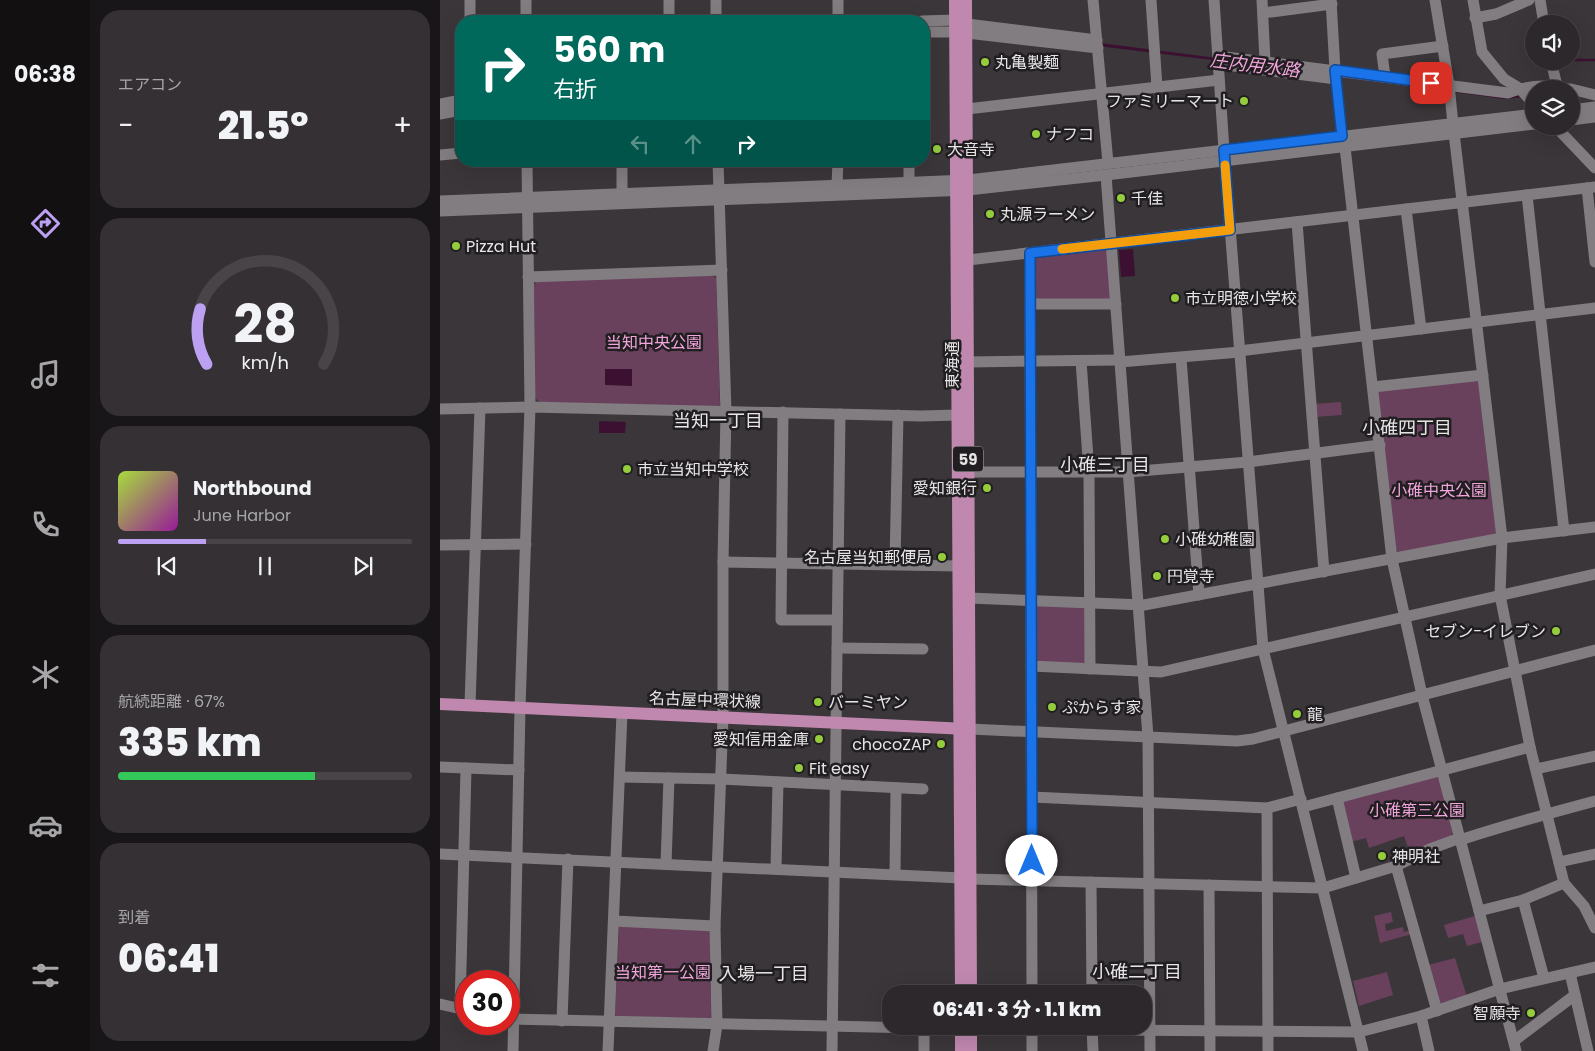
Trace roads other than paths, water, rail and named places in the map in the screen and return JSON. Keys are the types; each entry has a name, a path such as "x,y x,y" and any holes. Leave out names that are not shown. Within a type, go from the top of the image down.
{"main road":[{"name":"東海通","path":"955,0 961,28 967,109 962,185 968,260 968,362 959,566 965,729"},
{"name":"東海通","path":"965,729 969,598 963,472 958,415 962,185 961,28 966,0"},
{"name":"名古屋中環状線","path":"440,704 965,729"},
{"path":"965,729 966,878 971,985"},
{"path":"961,985 966,878"},
{"path":"961,1051 964,1035"},
{"path":"968,1035 971,1051"}],"street":[{"path":"470,0 470,15"},
{"path":"526,0 526,15"},
{"path":"669,0 669,15"},
{"path":"716,0 716,15"},
{"path":"838,0 838,15"},
{"path":"1093,0 1108,163"},
{"path":"1151,0 1157,87"},
{"path":"1214,0 1224,155 1263,649 1363,1051"},
{"path":"1262,0 1265,61"},
{"path":"1435,0 1450,88 1453,129 1502,538 1500,595 1530,747 1564,883 1584,906 1595,928"},
{"path":"1473,0 1482,52 1504,79 1525,95"},
{"path":"1476,18 1496,14 1529,0"},
{"path":"1540,0 1542,15"},
{"path":"1263,13 1332,2 1335,75 1392,559 1422,695 1515,1046 1575,995"},
{"path":"930,22 961,28 1097,44"},
{"path":"930,31 961,28"},
{"path":"1385,76 1382,54 1443,46"},
{"path":"1218,60 1265,61 1335,75"},
{"path":"1218,60 1335,75 1385,76 1450,88 1525,95"},
{"path":"967,109 1220,80"},
{"path":"1580,91 1595,94"},
{"path":"440,104 455,101"},
{"path":"1580,109 1595,107"},
{"path":"440,114 455,111"},
{"path":"1453,129 1525,116"},
{"path":"1580,119 1595,117"},
{"path":"440,211 622,193 719,195 837,185 909,182 962,185 1108,163 1224,155 1453,129 1525,125"},
{"path":"1564,135 1595,168"},
{"path":"440,155 455,153"},
{"path":"440,201 527,202 962,185 1106,175 1224,155"},
{"path":"513,970 530,407 527,167"},
{"path":"622,167 622,193"},
{"path":"713,1051 717,1025 716,926 723,717 723,562 726,412 718,167"},
{"path":"837,185 838,167"},
{"path":"909,167 909,182"},
{"path":"1106,175 1148,737 1150,985"},
{"path":"968,260 1591,188 1595,262"},
{"path":"1527,195 1564,531"},
{"path":"1406,210 1421,329"},
{"path":"1297,222 1324,572"},
{"path":"1030,253 1032,985"},
{"path":"528,277 722,270"},
{"path":"1030,304 1116,304"},
{"path":"968,362 1120,361 1181,358 1595,308"},
{"path":"1181,358 1199,595"},
{"path":"1081,360 1089,472 1090,669"},
{"path":"1373,387 1483,375"},
{"path":"440,409 530,407 958,415"},
{"path":"470,705 480,408"},
{"path":"783,412 780,620 838,620"},
{"path":"832,1051 840,414"},
{"path":"895,564 898,415"},
{"path":"963,472 1128,472 1248,462 1380,445"},
{"path":"969,598 1138,605 1502,538 1595,527"},
{"path":"440,545 526,544"},
{"path":"723,562 959,566"},
{"path":"1031,666 1161,672 1595,574"},
{"path":"837,648 922,649"},
{"path":"965,729 1237,741 1284,732 1595,650"},
{"path":"608,1051 622,713"},
{"path":"1032,797 1267,808 1337,798 1530,747"},
{"path":"1536,769 1595,756"},
{"path":"440,767 519,770"},
{"path":"463,970 466,768"},
{"path":"620,777 720,779 923,789"},
{"path":"666,864 669,778"},
{"path":"776,869 778,782"},
{"path":"895,874 896,788"},
{"path":"1337,798 1356,878"},
{"path":"440,854 966,878 1323,888 1396,866 1430,849 1460,839 1595,801"},
{"path":"1267,808 1268,1051"},
{"path":"1559,862 1595,854"},
{"path":"562,1021 568,859"},
{"path":"1396,866 1438,1011"},
{"path":"1091,882 1092,985"},
{"path":"1479,911 1523,900 1564,883"},
{"path":"1209,885 1210,1051"},
{"path":"1523,900 1544,978"},
{"path":"614,921 716,926"},
{"path":"1152,1030 1359,1032 1438,1011 1500,989 1595,967"},
{"path":"1570,973 1588,1051"},
{"path":"440,1004 455,1007"},
{"path":"1421,1016 1429,1051"},
{"path":"520,1020 882,1028"},
{"path":"512,1035 513,1051"},
{"path":"924,1035 924,1051"},
{"path":"1032,1035 1032,1051"},
{"path":"1092,1035 1093,1051"},
{"path":"1150,1035 1150,1051"}],"water":[{"name":"庄内用水路","path":"975,27 1225,59 1525,91 1525,95 1505,99 975,31"},
{"path":"1133,249 1135,276 1121,277 1119,250"},
{"path":"605,369 632,369 632,386 605,385"},
{"path":"599,421 626,422 625,433 599,433"}],"waterway":[{"path":"1580,60 1595,60"}],"place":[{"name":"丸亀製麺","path":"985,62"},
{"name":"ファミリーマート","path":"1244,101"},
{"name":"ナフコ","path":"1036,134"},
{"name":"大音寺","path":"937,149"},
{"name":"千佳","path":"1121,198"},
{"name":"丸源ラーメン","path":"990,214"},
{"name":"Pizza Hut","path":"456,246"},
{"name":"市立明徳小学校","path":"1175,298"},
{"name":"市立当知中学校","path":"627,469"},
{"name":"愛知銀行","path":"987,488"},
{"name":"小碓幼稚園","path":"1165,539"},
{"name":"名古屋当知郵便局","path":"942,557"},
{"name":"円覚寺","path":"1157,576"},
{"name":"セブン-イレブン","path":"1556,631"},
{"name":"バーミヤン","path":"818,702"},
{"name":"ぷからす家","path":"1052,707"},
{"name":"龍","path":"1297,714"},
{"name":"愛知信用金庫","path":"819,739"},
{"name":"chocoZAP","path":"941,744"},
{"name":"Fit easy","path":"799,768"},
{"name":"神明社","path":"1382,856"},
{"name":"智願寺","path":"1531,1013"}],"district":[{"name":"当知一丁目","path":"718,420"},
{"name":"小碓四丁目","path":"1407,427"},
{"name":"小碓三丁目","path":"1105,464"},
{"name":"小碓二丁目","path":"1137,971"},
{"name":"入場一丁目","path":"764,973"}],"park label":[{"name":"当知中央公園","path":"654,342"},
{"name":"小碓中央公園","path":"1439,490"},
{"name":"小碓第三公園","path":"1417,810"},
{"name":"当知第一公園","path":"663,972"}]}
